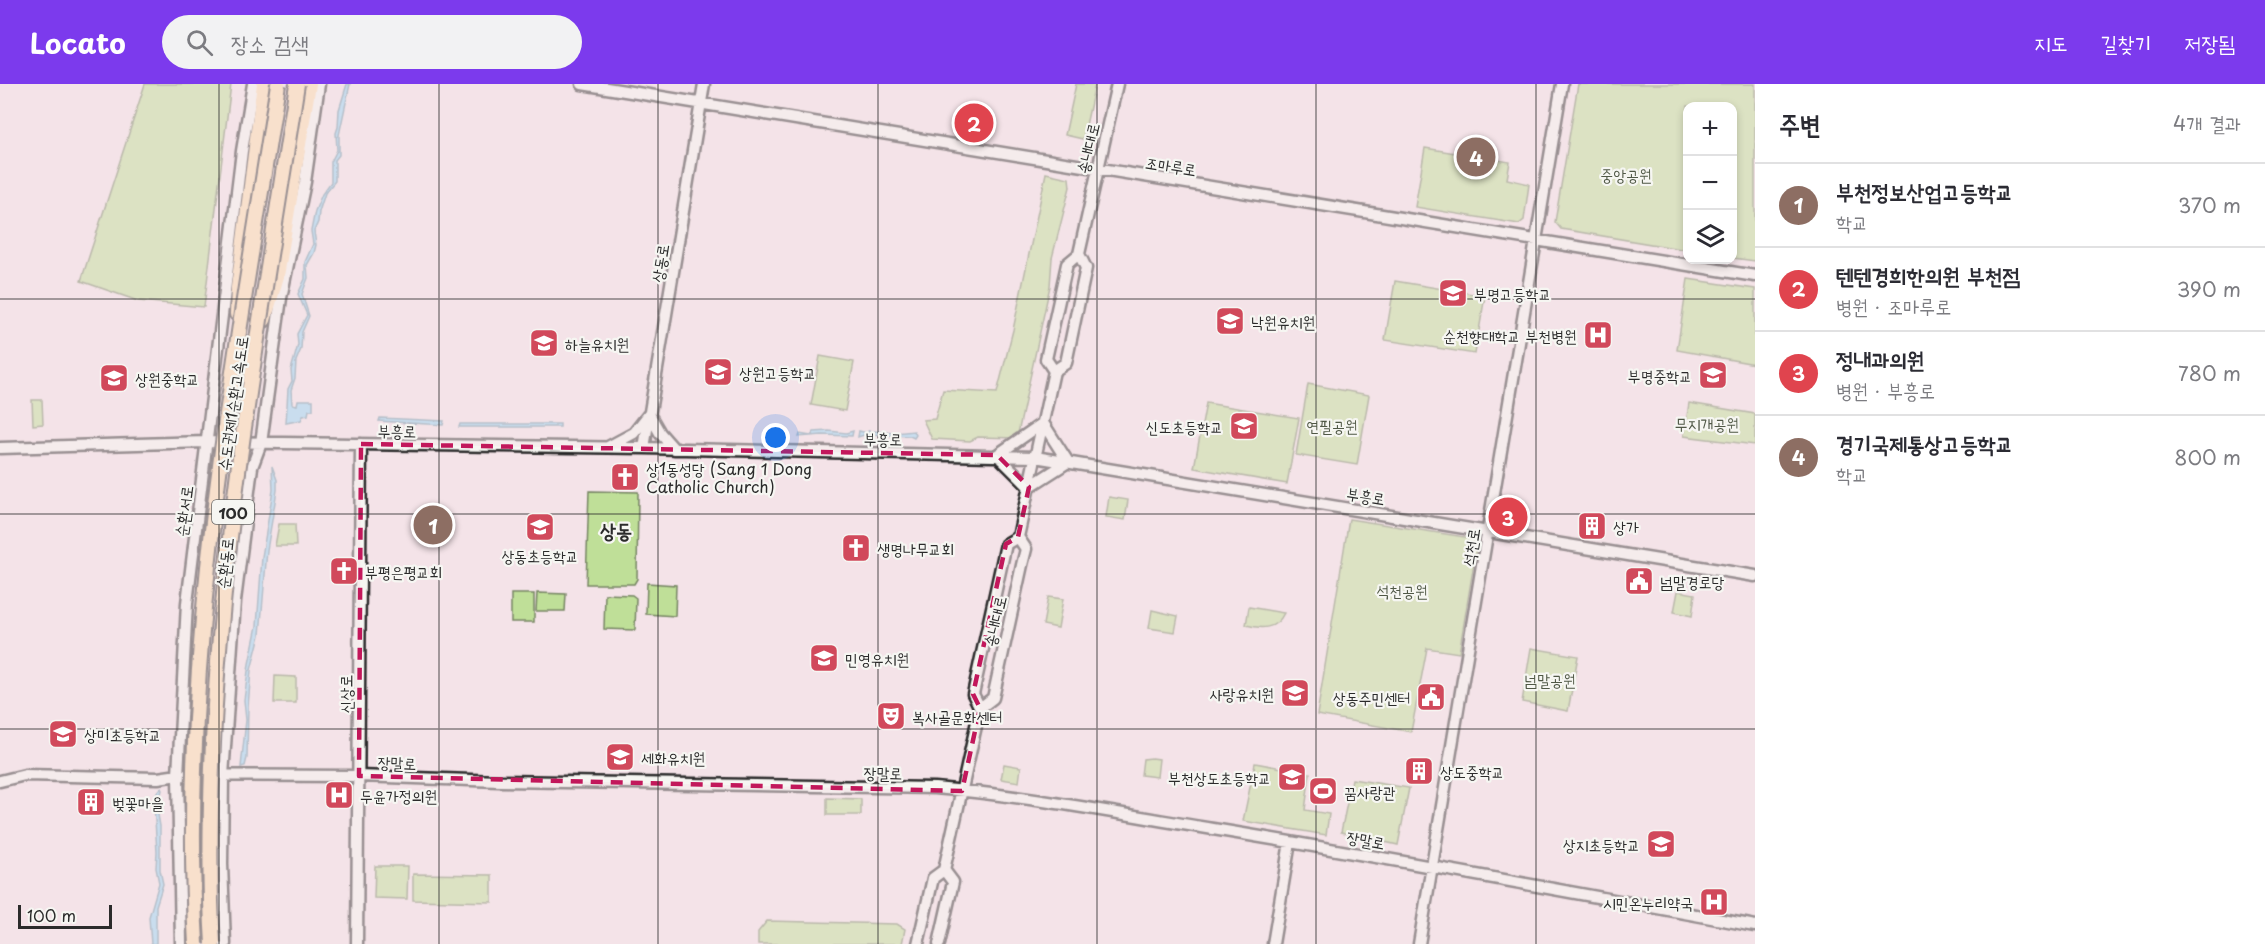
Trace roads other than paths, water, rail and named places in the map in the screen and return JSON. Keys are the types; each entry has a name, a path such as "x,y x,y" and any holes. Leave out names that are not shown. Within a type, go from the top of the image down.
{"highway":[{"path":"237,348 238,288 264,84"},
{"name":"수도권제1순환고속도로","path":"196,944 194,795 198,690 208,566 237,348 278,84"},
{"name":"수도권제1순환고속도로","path":"213,944 211,897 215,692 225,563 297,84"},
{"path":"256,348 278,276 309,84"}],"street":[{"name":"순환서로","path":"181,944 178,775 187,603 242,151 253,84"},
{"name":"순환동로","path":"225,944 222,864 223,776 241,544 252,467 261,443 281,298 305,182 319,84"},
{"name":"조마루로","path":"582,84 1755,276"},
{"name":"상동로","path":"644,448 704,84"},
{"name":"송내대로","path":"1054,371 1046,359 1048,349 1067,264 1079,254 1117,84"},
{"name":"석천로","path":"1419,944 1562,84"},
{"name":"송내대로","path":"918,944 933,878 944,870 962,790 980,708 973,694 1006,544 1017,537 1054,371 1066,363 1086,268 1079,254"},
{"path":"606,448 634,433 650,414 660,433 674,449"},
{"path":"1043,423 1068,462 1029,487 997,455 1043,423"},
{"name":"부흥로","path":"0,448 206,442 644,448 1035,457 1488,530 1755,576"},
{"name":"신상로","path":"357,944 361,444"},
{"name":"송내대로","path":"980,708 993,698 1026,549 1017,537"},
{"name":"장말로","path":"0,781 25,775 158,778 178,775 359,776 962,790 1431,866 1755,926"},
{"path":"1273,944 1290,842"},
{"name":"송내대로","path":"939,944 953,882 944,870"}],"water":[{"path":"347,84 350,84 339,135 339,155 335,160 335,181 325,193 314,231 316,245 314,253 307,265 308,278 302,294 309,316 302,332 301,349 296,361 295,378 291,390 292,404 297,405 298,400 313,400 313,410 309,410 308,415 303,416 301,420 286,423 288,389 292,381 291,370 298,345 297,334 307,315 298,294 305,279 305,262 313,244 311,231 315,211 322,194 331,182 331,162 337,150 336,133 339,110"},
{"path":"380,418 444,421 443,425 379,421"},
{"path":"460,424 560,424 560,427 459,427"},
{"path":"869,430 871,433 874,431 895,433 914,431 916,435 914,438 867,434 858,437 859,431 867,433"},
{"path":"853,431 852,436 811,436 814,432 846,433"},
{"path":"272,466 277,480 277,490 267,550 260,635 251,670 247,758 245,766 241,767 246,720 244,700 257,626 262,557 273,490"},
{"path":"161,788 157,809 160,826 160,870 163,884 156,906 156,944 151,944 149,917 159,883 156,868 154,804 156,794"}],"place":[{"name":"텐텐경희한의원 부천점","path":"974,123"},
{"name":"경기국제통상고등학교","path":"1476,157"},
{"name":"부명고등학교","path":"1453,293"},
{"name":"낙원유치원","path":"1230,321"},
{"name":"순천향대학교 부천병원","path":"1598,335"},
{"name":"하늘유치원","path":"544,343"},
{"name":"상원고등학교","path":"718,372"},
{"name":"부명중학교","path":"1713,375"},
{"name":"상원중학교","path":"114,378"},
{"name":"신도초등학교","path":"1244,426"},
{"name":"상1동성당 (Sang 1 Dong Catholic Church)","path":"625,477"},
{"name":"정내과의원","path":"1508,517"},
{"name":"부천정보산업고등학교","path":"433,525"},
{"name":"상가","path":"1592,526"},
{"name":"상동초등학교","path":"540,527"},
{"name":"생명나무교회","path":"856,548"},
{"name":"부평은평교회","path":"344,571"},
{"name":"넘말경로당","path":"1639,581"},
{"name":"민영유치원","path":"824,658"},
{"name":"사랑유치원","path":"1295,693"},
{"name":"상동주민센터","path":"1431,697"},
{"name":"복사골문화센터","path":"891,716"},
{"name":"상미초등학교","path":"63,734"},
{"name":"세화유치원","path":"620,757"},
{"name":"상도중학교","path":"1419,771"},
{"name":"부천상도초등학교","path":"1292,777"},
{"name":"꿈사랑관","path":"1323,791"},
{"name":"두윤가정의원","path":"339,795"},
{"name":"벚꽃마을","path":"91,802"},
{"name":"상지초등학교","path":"1661,844"},
{"name":"시민온누리약국","path":"1714,902"}],"district":[{"name":"상동","path":"616,530"}],"park label":[{"name":"중앙공원","path":"1626,174"},
{"name":"무지개공원","path":"1707,423"},
{"name":"연필공원","path":"1332,425"},
{"name":"석천공원","path":"1402,590"},
{"name":"넘말공원","path":"1550,679"}]}
